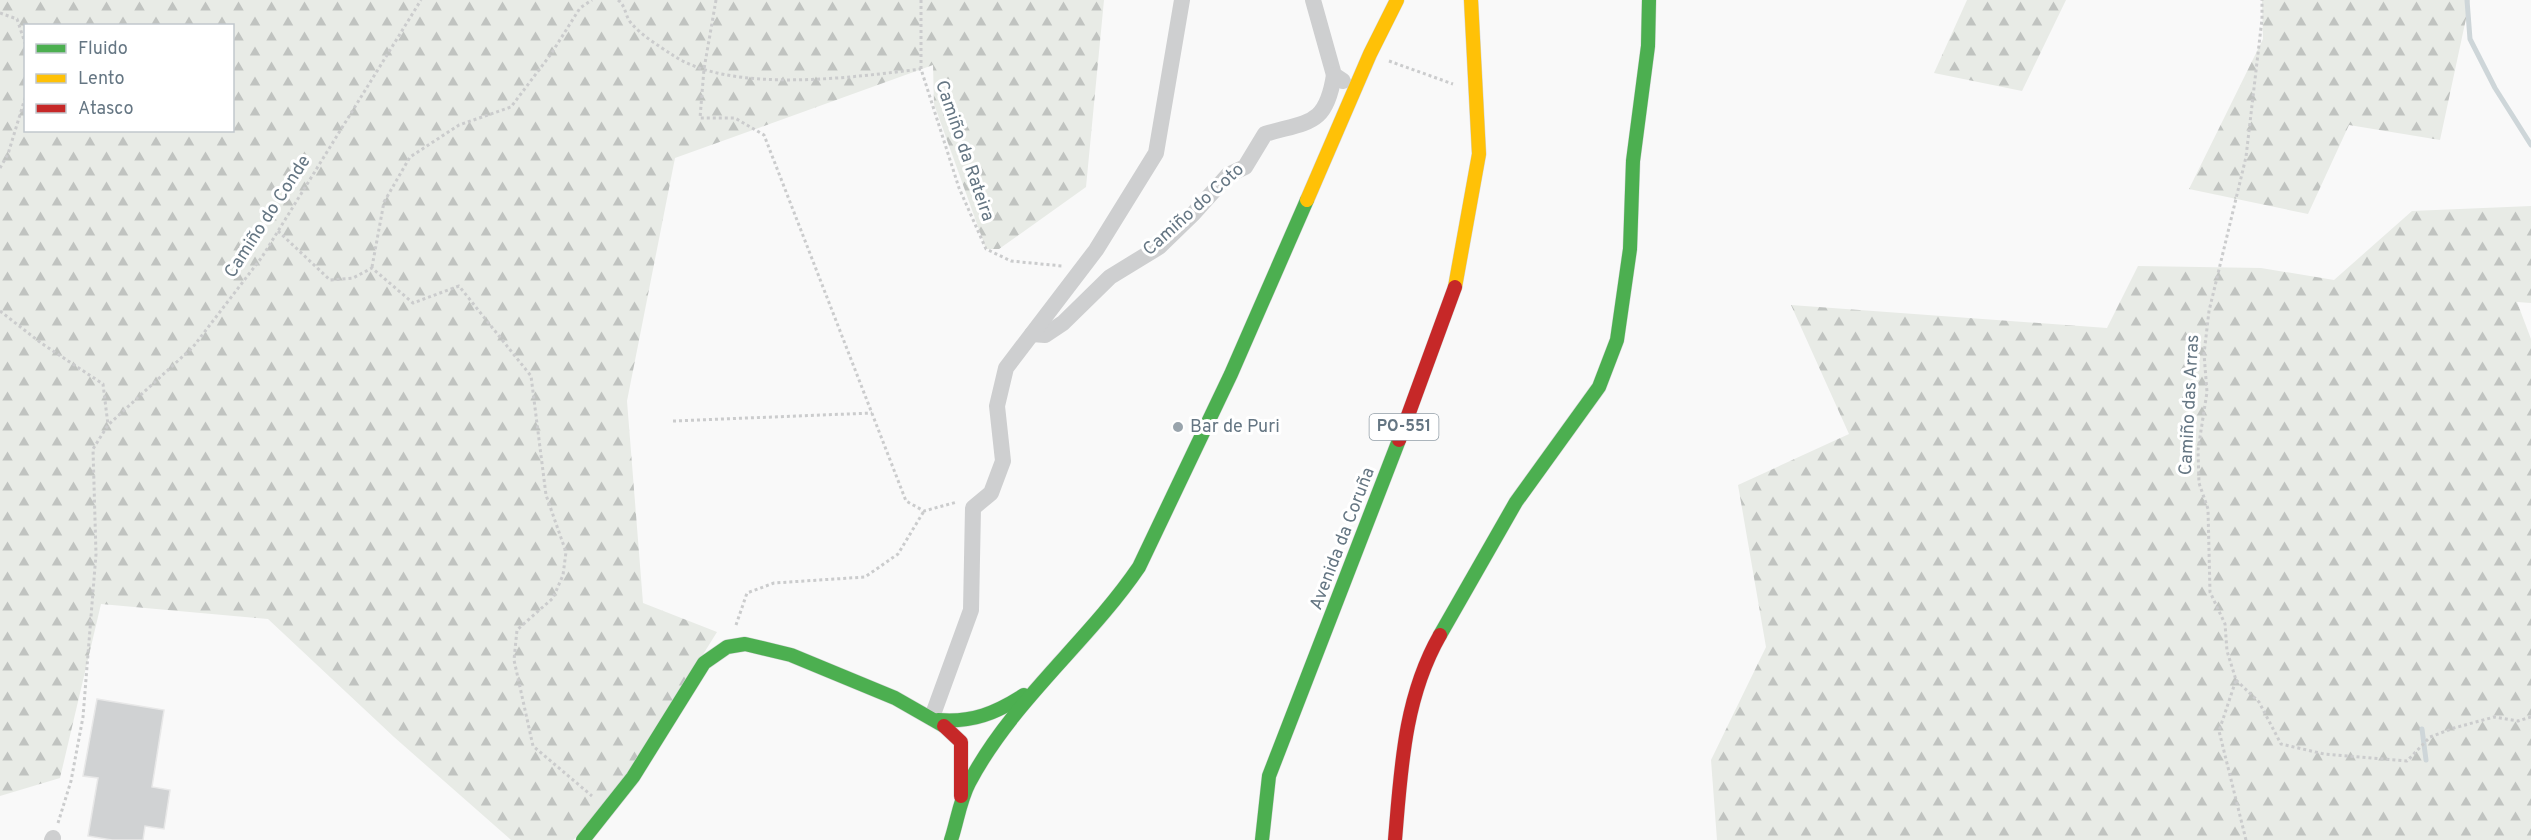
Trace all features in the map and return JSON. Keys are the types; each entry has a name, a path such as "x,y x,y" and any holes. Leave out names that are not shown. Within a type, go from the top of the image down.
{"street":[{"path":"935,719 971,610 973,508 991,493 1003,461 997,406 1006,368 1096,250 1156,153 1182,0"},
{"path":"1313,0 1334,75 1355,89"},
{"path":"951,840 961,801 982,762 1003,731 1120,595 1139,567 1232,374 1370,54 1397,0"},
{"name":"Avenida da Coruña","path":"1262,840 1269,776 1365,534 1459,277 1479,154 1471,0"},
{"path":"1395,840 1405,731 1426,660 1516,502 1599,387 1617,340 1630,249 1633,161 1648,46 1649,0"},
{"name":"Camiño do Coto","path":"1032,334 1045,335 1063,323 1110,277 1159,246 1194,213 1228,175 1245,167 1265,134 1315,119 1330,100 1334,75"},
{"path":"583,840 633,777 704,663 714,653 728,647 745,644 774,649 802,659 935,719 982,762"},
{"path":"961,801 961,742 965,730 973,722 1000,710 1044,682"},
{"path":"935,719 986,721 1003,731"}],"path":[{"name":"Camiño do Conde","path":"52,839 71,782 83,717 96,554 93,449 108,425 193,347 262,257 421,0"},
{"path":"372,268 384,202 410,157 459,125 511,107 580,8 592,0"},
{"path":"618,0 623,3 630,23 674,56 704,69 808,82 921,69"},
{"path":"716,0 704,69 700,118 735,118 764,135 906,501 924,511"},
{"name":"Camiño da Rateira","path":"921,0 921,69 959,188 986,249 1011,261 1061,265 1078,271"},
{"name":"Camiño das Arras","path":"2236,680 2227,651 2225,624 2210,592 2208,509 2199,483 2198,450 2207,392 2204,354 2209,311 2246,157 2262,19 2262,0"},
{"path":"0,13 17,19 24,40"},
{"path":"1370,54 1476,92"},
{"path":"0,168 8,154 24,102"},
{"path":"278,231 330,280 353,278 372,268"},
{"path":"372,268 413,303 459,286 531,376 546,495 566,552 563,575 553,598 517,630 514,660 533,746 608,809"},
{"path":"0,311 41,343 103,384 108,425"},
{"path":"672,421 872,413"},
{"path":"728,647 747,593 774,583 865,577 898,554 924,511 957,502"},
{"path":"2246,840 2219,731 2236,680 2259,702 2281,744 2324,754 2407,761 2430,737 2494,717 2518,721 2531,717"}],"green space":[{"path":"0,0 1104,0 1086,187 999,249 986,249 934,104 933,65 675,158 627,401 643,603 717,632 607,809 573,840 511,840 394,737 268,619 101,604 60,778 0,796"},
{"path":"1967,0 2066,0 2022,91 1934,73"},
{"path":"2262,0 2470,0 2440,140 2349,125 2308,214 2189,189 2263,39"},
{"path":"2531,206 2531,303 2517,302 2531,339 2531,840 1717,840 1711,760 1766,647 1738,485 1849,434 1791,305 2107,328 2138,266 2261,268 2334,280 2412,211"}],"building":[{"path":"97,699 164,710 152,787 170,790 164,829 145,826 143,840 112,840 88,836 98,778 83,776"}],"waterway":[{"path":"2467,0 2470,39 2495,88 2531,145"},
{"path":"2422,729 2426,760"}],"traffic: fast":[{"path":"1440,635 1516,502 1599,387 1617,340 1630,249 1633,161 1648,46 1649,0"},
{"path":"951,840 966,790 987,753 1028,698 1097,621 1139,567 1231,374 1307,200"},
{"path":"1262,840 1269,776 1399,440"},
{"path":"583,840 633,777 704,663 727,647 745,644 791,655 895,698 944,726"},
{"path":"938,720 973,718 1004,707 1024,695"}],"traffic: slow":[{"path":"1307,200 1370,54 1397,0"},
{"path":"1455,287 1479,154 1471,0"}],"traffic: jam":[{"path":"1399,440 1455,287"},
{"path":"1395,840 1406,734 1419,684 1440,635"},
{"path":"944,726 961,742 961,796"}],"place":[{"name":"Bar de Puri","path":"1178,427"}]}
